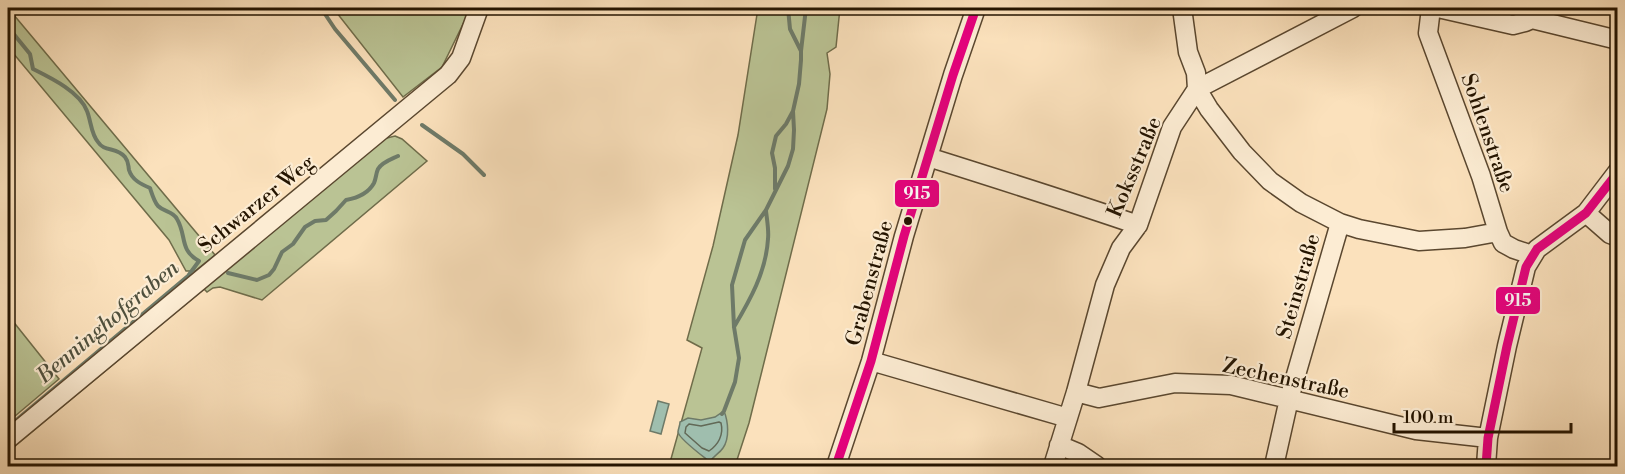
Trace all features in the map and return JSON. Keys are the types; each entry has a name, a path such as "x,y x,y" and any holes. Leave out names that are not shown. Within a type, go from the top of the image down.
{"street":[{"name":"Schwarzer Weg","path":"8,439 448,75 461,58 480,8"},
{"name":"Grabenstraße","path":"836,466 871,361 904,236 976,8"},
{"path":"1182,8 1188,52 1196,73 1197,89 1209,110 1242,152 1270,181 1301,204 1340,223 1359,229 1419,241 1465,238 1498,232 1503,243 1532,255"},
{"path":"1197,89 1353,8"},
{"name":"Sohlenstraße","path":"1431,8 1428,33 1481,176 1498,232"},
{"path":"1438,8 1513,25 1525,22 1533,13 1617,40"},
{"name":"Koksstraße","path":"1053,466 1105,285 1121,248 1138,225 1173,127 1197,89"},
{"path":"928,157 1071,201 1138,225"},
{"path":"1486,466 1488,438 1526,267 1537,249 1587,213 1617,171"},
{"path":"1587,213 1610,234 1617,237"},
{"name":"Steinstraße","path":"1274,466 1288,399 1340,223"},
{"path":"871,361 1068,418"},
{"name":"Zechenstraße","path":"1076,392 1099,398 1174,383 1231,385 1416,430 1488,438"},
{"path":"1059,445 1078,453 1096,466"}],"green space":[{"path":"8,8 215,255 195,271 186,271 169,240 8,47"},
{"path":"333,8 469,8 442,67 403,97"},
{"path":"758,8 840,8 836,47 827,53 830,74 827,109 749,423 735,466 669,466 702,348 687,340 713,246 738,135"},
{"path":"395,136 402,139 427,161 262,300 220,287 207,292 204,289 8,452 8,445 375,141"},
{"path":"8,315 59,379 8,422"}],"water":[{"path":"658,401 669,404 661,434 650,431"},
{"path":"724,411 727,439 723,448 710,462 679,435 680,422 688,418 701,420 715,417"}],"waterway":[{"path":"321,8 335,29 395,100"},
{"path":"775,189 772,153 776,136 793,111 801,60 801,51 790,29 788,8"},
{"path":"801,51 806,8"},
{"name":"Benninghofgraben","path":"8,27 30,54 33,69 64,86 78,98 87,111 92,131 98,142 122,154 127,160 132,176 150,188 158,206 175,216 186,247 199,261 188,276 8,427"},
{"path":"722,414 735,382 739,358 734,327 732,285 745,240 766,210 788,166 793,149 793,111"},
{"path":"422,125 463,154 484,175"},
{"path":"228,273 257,280 269,275 282,252 293,244 305,227 315,221 326,220 346,200 365,193 372,187 380,167 398,156"},
{"path":"734,327 761,274 767,251 766,211"}],"transit line":[{"name":"915","path":"836,466 871,361 904,236 976,8"},
{"name":"915","path":"1486,466 1488,438 1526,267 1537,249 1586,213 1618,172"}]}
